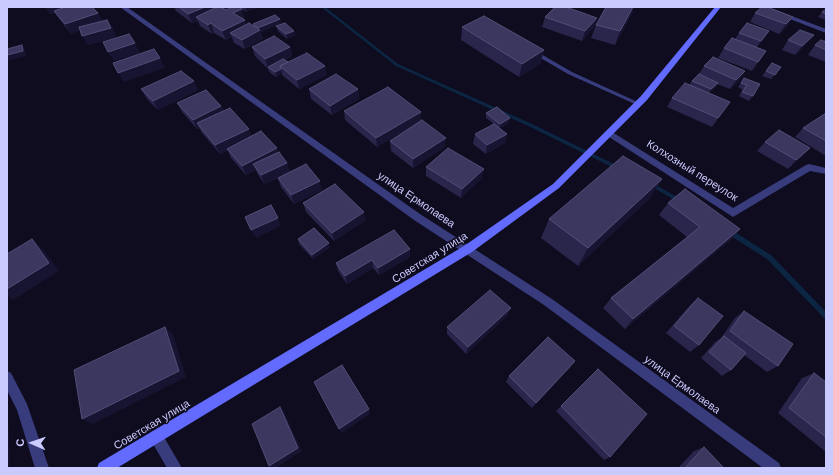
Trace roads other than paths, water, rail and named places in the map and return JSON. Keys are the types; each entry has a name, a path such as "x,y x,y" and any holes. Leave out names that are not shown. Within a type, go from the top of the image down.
{"main road":[{"name":"Советская улица","path":"104,468 468,249 556,186 639,104 718,7"}],"street":[{"name":"улица Ермолаева","path":"123,7 417,217 548,302 774,468"},
{"path":"762,7 826,31"},
{"name":"Колхозный переулок","path":"609,133 733,213 809,167 826,171"},
{"path":"7,377 23,408 42,468"},
{"path":"156,437 175,468"}],"lane":[{"path":"526,47 570,73 639,104"}],"waterway":[{"path":"323,7 397,65 528,124 618,168"},
{"path":"651,184 680,201"},
{"path":"728,231 769,257 826,316"}]}
